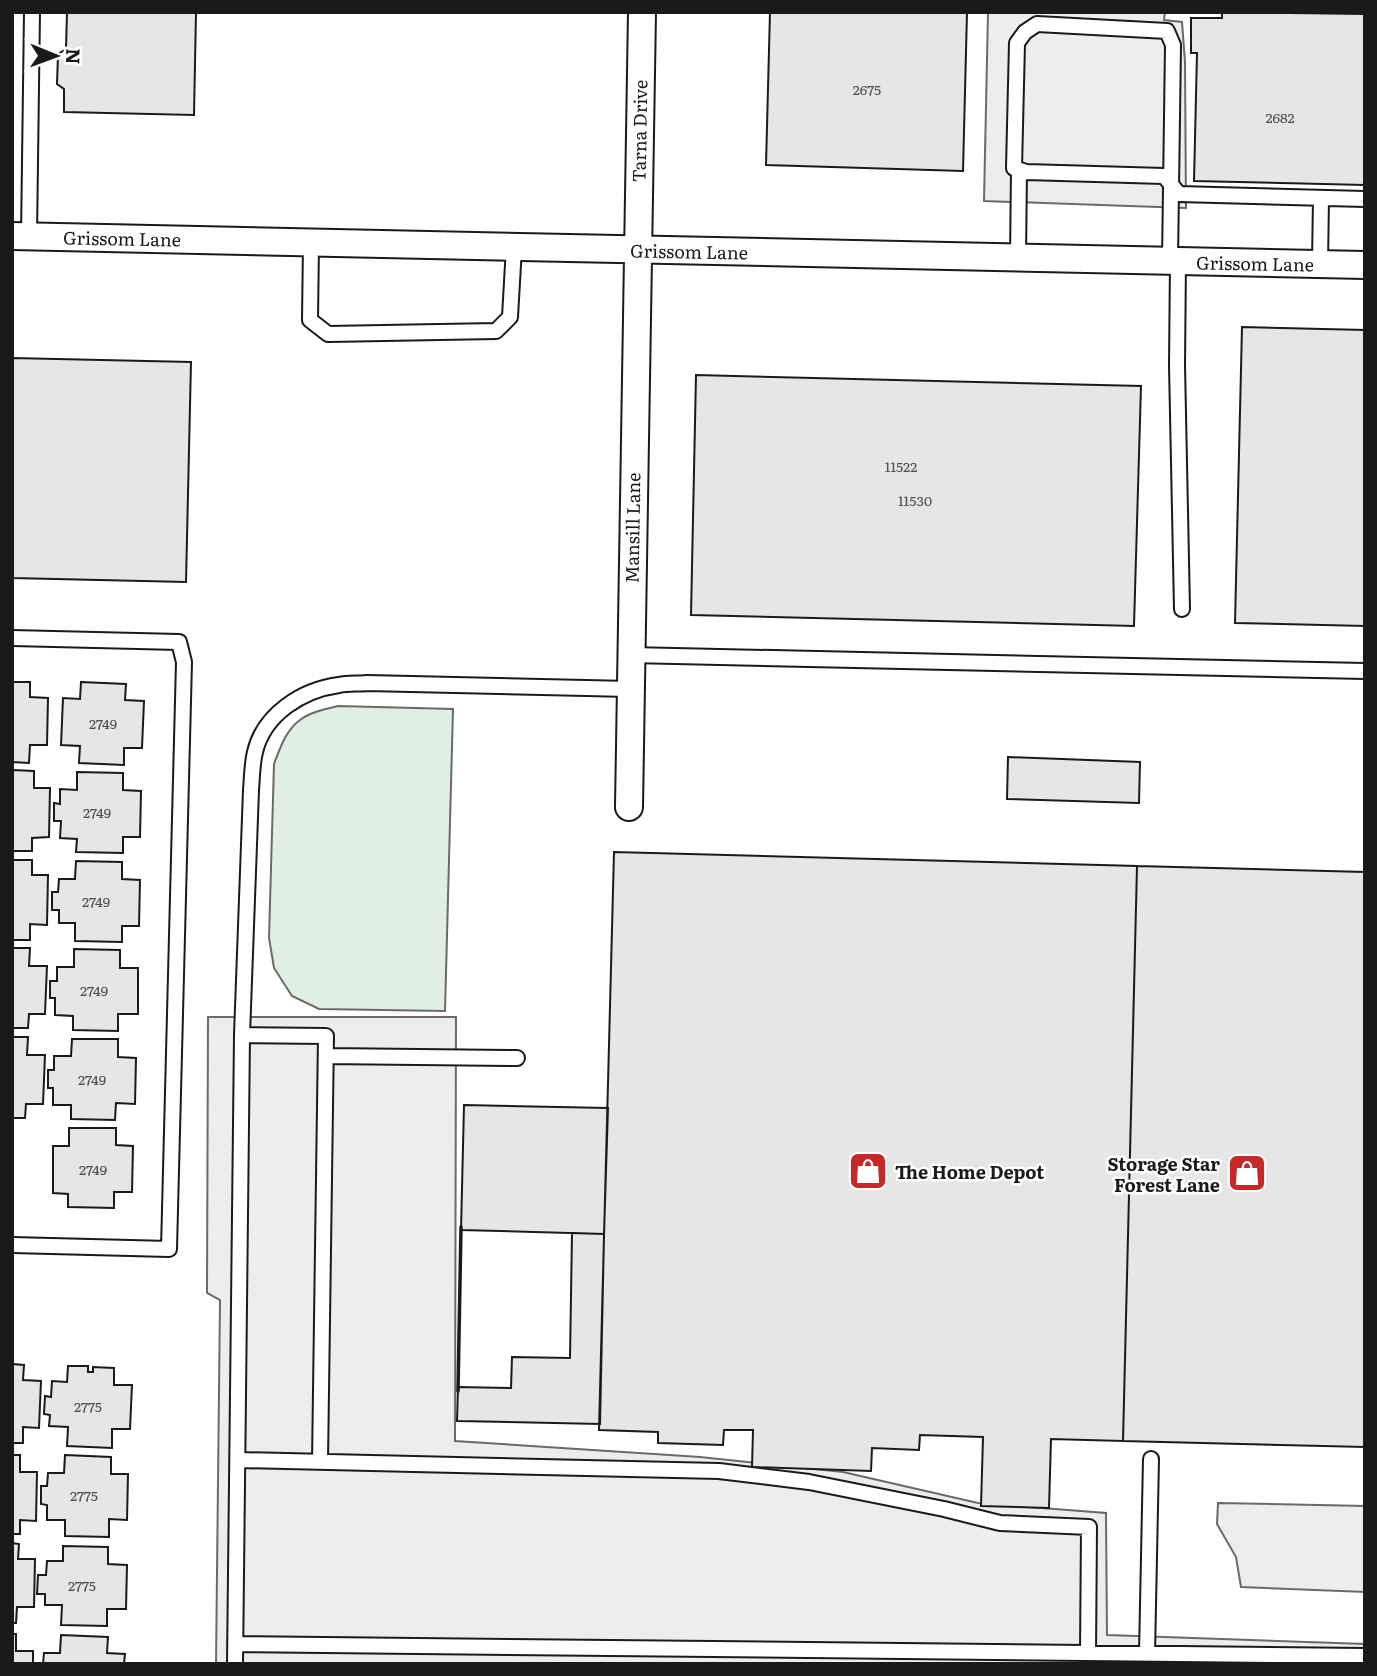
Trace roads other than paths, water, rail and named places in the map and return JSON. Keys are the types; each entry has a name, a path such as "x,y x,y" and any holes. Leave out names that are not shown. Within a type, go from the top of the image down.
{"street":[{"name":"Tarna Drive","path":"637,249 642,12"},
{"name":"Grissom Lane","path":"21,236 1365,265"},
{"name":"Mansill Lane","path":"629,807 637,249"}],"lane":[{"path":"21,236 32,12"},
{"path":"1182,609 1171,185 1173,45 1167,31 1037,24 1017,43 1014,168 1026,172 1164,176 1171,185 1179,194 1365,199"},
{"path":"1018,258 1019,170"},
{"path":"1320,264 1321,198"},
{"path":"311,243 310,320 328,334 496,331 510,317 514,247"},
{"path":"12,639 179,642 184,662 169,1249 12,1245"},
{"path":"630,655 1365,671"},
{"path":"235,1664 242,1035 251,790 255,752 267,724 284,707 339,684 630,689"},
{"path":"242,1035 326,1036 320,1462"},
{"path":"326,1055 517,1058"},
{"path":"238,1460 719,1471 809,1482 1000,1523 1089,1527 1088,1653"},
{"path":"1147,1654 1151,1460"},
{"path":"235,1644 1365,1656"}],"place":[{"name":"The Home Depot","path":"868,1171"},
{"name":"Storage Star Forest Lane","path":"1247,1173"}]}
